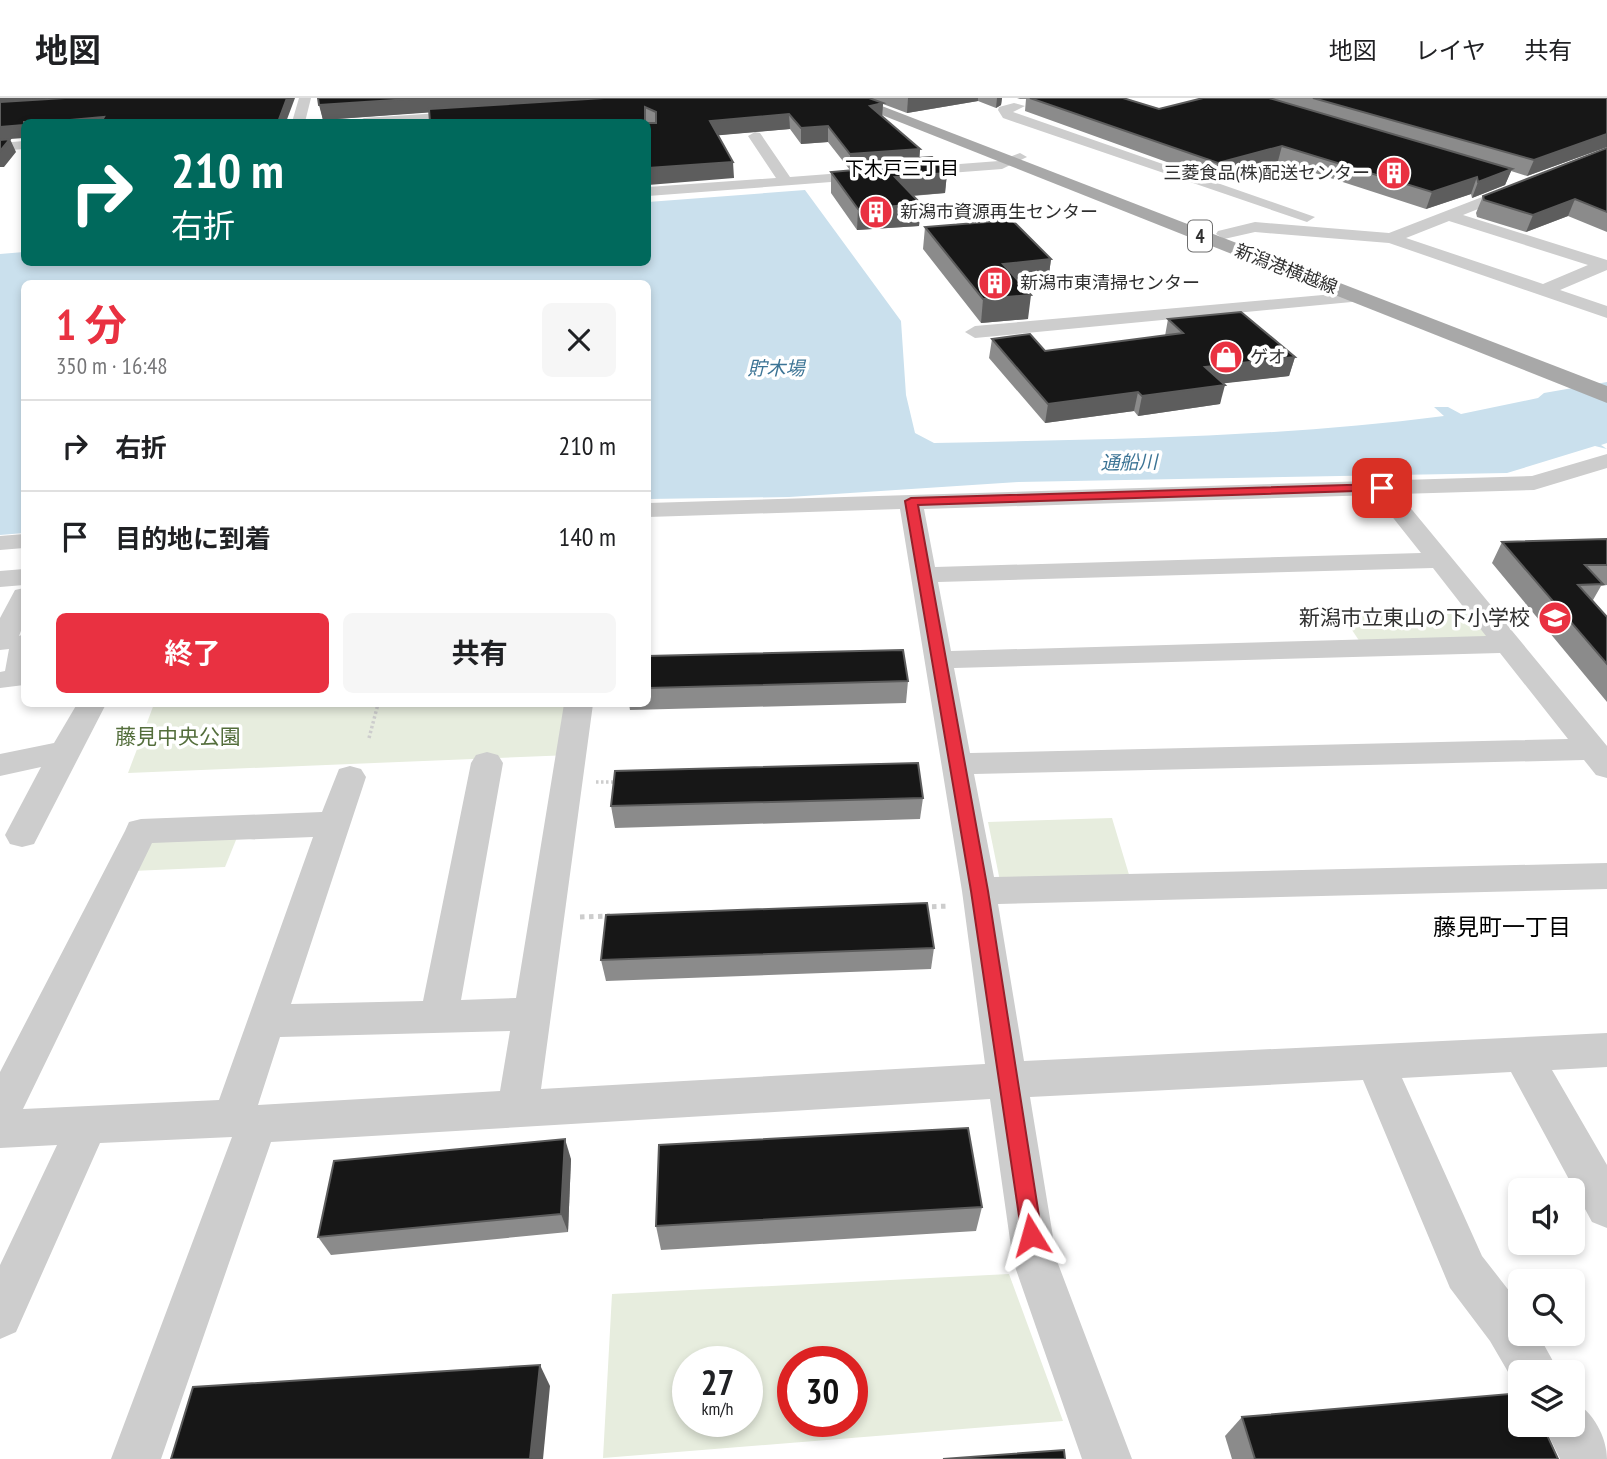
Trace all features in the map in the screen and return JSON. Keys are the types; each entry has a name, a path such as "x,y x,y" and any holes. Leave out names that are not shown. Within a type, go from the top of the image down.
{"main road":[{"name":"新潟港横越線","path":"847,98 1224,234 1561,371 1607,395"},
{"name":"新潟港横越線","path":"865,98 1356,297 1561,371 1607,383"}],"street":[{"path":"300,119 305,98"},
{"path":"996,98 1026,105 1004,110 1008,115 1307,217"},
{"path":"410,119 486,114"},
{"path":"755,136 786,181"},
{"path":"0,147 21,145"},
{"path":"651,192 1002,165 1016,159"},
{"path":"1391,238 1533,182 1500,176"},
{"path":"1449,216 1604,265 1544,290"},
{"path":"1224,234 1255,226 1391,238 1607,312"},
{"path":"975,332 1356,297"},
{"path":"651,510 1534,483 1607,461"},
{"path":"1382,488 1600,758"},
{"path":"911,501 980,898 1035,1261 1107,1459"},
{"path":"0,543 21,541"},
{"path":"924,575 1440,560"},
{"path":"0,579 21,577"},
{"path":"5,680 18,677 13,641 21,608"},
{"path":"938,660 1508,644"},
{"path":"22,835 89,707"},
{"path":"518,1108 579,707"},
{"path":"0,765 65,751"},
{"path":"958,764 1600,758"},
{"path":"439,1016 487,763"},
{"path":"136,1459 245,1121 266,1021 350,777"},
{"path":"0,1113 141,831 334,824"},
{"path":"980,898 1607,876"},
{"path":"266,1021 532,1014"},
{"path":"0,1129 518,1108 1607,1050"},
{"path":"1522,1054 1607,1207"},
{"path":"1375,1061 1466,1272 1506,1325 1528,1360"},
{"path":"0,1316 88,1125"},
{"path":"1575,1437 1588,1459"}],"path":[{"path":"369,738 377,707"},
{"path":"567,783 621,782"},
{"path":"914,907 980,898"},
{"path":"547,918 615,916"}],"green space":[{"path":"1479,609 1508,644 1364,648 1340,612"},
{"name":"藤見中央公園","path":"153,707 579,707 571,755 128,773"},
{"path":"1112,818 1130,878 1000,881 988,822"},
{"path":"238,835 225,867 132,871 148,839"},
{"path":"1009,1274 1063,1421 868,1437 868,1346 777,1346 777,1437 864,1437 603,1458 612,1294"}],"water":[{"name":"貯木場","path":"805,190 901,321 906,395 915,433 934,443 1189,436 1316,429 1444,416 1434,407 1448,407 1461,414 1538,398 1544,393 1607,382 1607,443 1601,445 1607,449 1595,446 1507,473 1018,482 789,497 651,499 651,280 21,280 21,533 0,535 0,254 21,252 21,266 651,266 651,202"}],"building":[{"path":"65,98 287,98 279,119 21,119 21,125 0,127 0,102"},
{"path":"318,98 425,98 319,105"},
{"path":"604,98 869,98 883,103 870,106 920,149 850,154 828,126 801,128 789,114 710,121 733,162 651,168 651,123 656,123 656,112 645,107 645,119 430,119 429,109"},
{"path":"1030,98 1123,98 1159,109 1203,98 1269,98 1512,169 1478,182 1477,177 1432,192 1282,146 1218,163"},
{"path":"1313,98 1607,98 1607,134 1534,160"},
{"path":"10,139 0,151 0,140"},
{"path":"1607,148 1607,212 1575,199 1533,215 1484,200 1483,196"},
{"path":"932,157 947,173 895,177 921,204 858,209 831,172 866,169 860,162"},
{"path":"1012,220 1051,259 1003,264 1031,295 983,299 925,227"},
{"path":"1241,312 1295,357 1205,367 1225,385 1142,396 1138,392 1048,404 992,339 1030,334 1045,351 1183,333 1168,319"},
{"path":"1607,539 1607,565 1585,565 1603,584 1578,585 1607,617 1607,664 1502,542"},
{"path":"903,650 908,681 651,688 651,656"},
{"path":"918,763 923,798 611,806 615,771"},
{"path":"927,903 934,948 601,960 606,915"},
{"path":"968,1128 982,1207 656,1226 659,1145"},
{"path":"565,1139 561,1214 318,1237 334,1161"},
{"path":"540,1365 530,1459 171,1459 193,1387"},
{"path":"1508,1394 1508,1437 1548,1437 1558,1459 1255,1459 1242,1417"},
{"path":"1064,1450 1065,1459 943,1459"}],"place":[{"name":"三菱食品(株)配送センター","path":"1394,173"},
{"name":"新潟市資源再生センター","path":"876,212"},
{"name":"新潟市東清掃センター","path":"995,283"},
{"name":"ゲオ","path":"1226,357"},
{"name":"新潟市立東山の下小学校","path":"1555,618"}],"district":[{"name":"下木戸三丁目","path":"902,168"},
{"name":"藤見町一丁目","path":"1502,927"}],"route":[{"path":"1031,1235 979,891 911,501 1382,488"}],"water label":[{"name":"通船川","path":"1129,462"}]}
